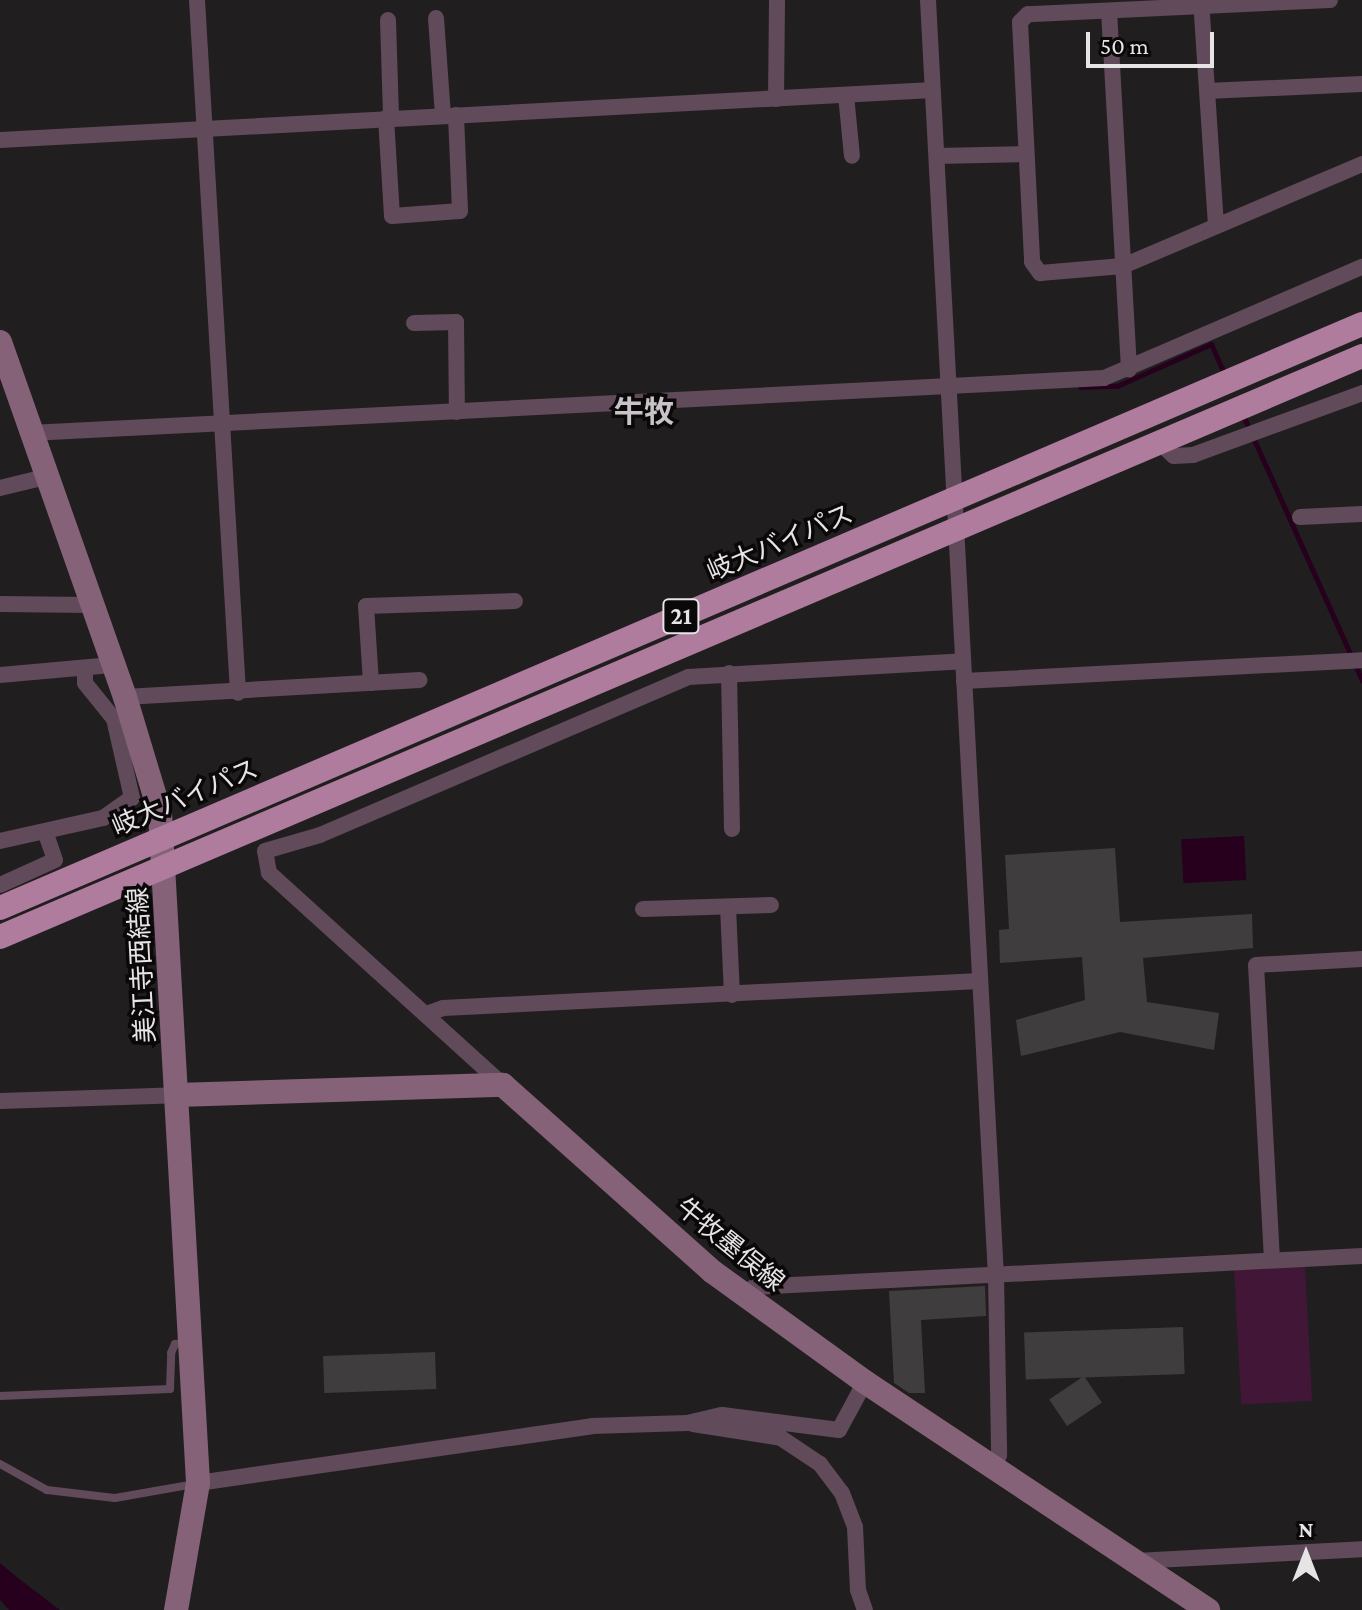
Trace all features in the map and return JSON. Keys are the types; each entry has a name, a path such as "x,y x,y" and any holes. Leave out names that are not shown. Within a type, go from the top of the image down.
{"highway":[{"name":"岐大バイパス","path":"0,908 1362,324"},
{"name":"21","path":"0,937 956,528 1162,445 1362,356"}],"main road":[{"name":"美江寺西結線","path":"0,342 90,605 125,697 160,813 198,1483 176,1610"},
{"path":"177,1095 503,1085"},
{"name":"牛牧墨俣線","path":"503,1085 743,1294 865,1382 1208,1610"}],"street":[{"path":"197,0 238,693"},
{"path":"776,99 777,0"},
{"path":"928,0 996,1275 999,1455 994,1467"},
{"path":"1330,0 1201,3 1028,14 1020,22 1032,262 1040,273 1123,266 1362,164"},
{"path":"1201,3 1216,225"},
{"path":"1109,11 1129,369"},
{"path":"388,20 392,216 460,211 436,18"},
{"path":"1207,91 1362,84"},
{"path":"0,140 933,90"},
{"path":"846,95 852,156"},
{"path":"937,156 1026,154"},
{"path":"30,433 1104,378 1362,267"},
{"path":"414,323 456,322 457,412"},
{"path":"1162,445 1174,456 1193,455 1362,393"},
{"path":"0,488 45,477"},
{"path":"1300,517 1362,514"},
{"path":"371,683 366,606 515,601"},
{"path":"0,604 90,605"},
{"path":"964,681 1355,660"},
{"path":"503,1085 269,873 265,851 320,835 688,677 963,661"},
{"path":"0,675 85,670 112,665"},
{"path":"0,841 46,834 103,818 132,798 114,719 85,683 85,670"},
{"path":"728,823 729,673"},
{"path":"125,697 238,693 420,680"},
{"path":"0,885 55,860 46,834"},
{"path":"643,909 771,905"},
{"path":"728,907 732,995"},
{"path":"1272,1260 1256,965 1362,959"},
{"path":"426,1014 443,1008 979,981"},
{"path":"0,1101 177,1095"},
{"path":"743,1294 754,1287 1362,1256"},
{"path":"687,1423 722,1415 839,1430 865,1382"},
{"path":"198,1483 592,1426 687,1423 781,1438 820,1464 842,1493 855,1527 858,1590 865,1610"},
{"path":"1132,1561 1362,1549"}],"lane":[{"path":"0,1396 170,1389 171,1353 175,1344 190,1342"},
{"path":"0,1464 47,1490 115,1498 198,1483"}],"shaded area":[{"path":"1244,836 1246,880 1183,883 1181,839"},
{"path":"1305,1266 1312,1401 1241,1405 1234,1270"},
{"path":"0,1563 60,1610 9,1610 0,1600"}],"building":[{"path":"1115,848 1120,922 1252,914 1253,948 1143,958 1147,1002 1219,1013 1214,1050 1120,1032 1021,1056 1016,1020 1085,1000 1082,957 1000,963 999,930 1009,929 1005,855"},
{"path":"985,1286 986,1316 921,1320 925,1393 909,1393 894,1383 889,1291"},
{"path":"1183,1327 1185,1374 1026,1380 1024,1333"},
{"path":"435,1352 436,1389 324,1393 323,1356"},
{"path":"1084,1376 1102,1403 1067,1426 1049,1399"}],"waterway":[{"path":"1080,387 1117,386 1211,344 1225,375"},
{"path":"1242,413 1351,656"},
{"path":"1355,665 1362,680"}],"district":[{"name":"牛牧","path":"644,412"}]}
